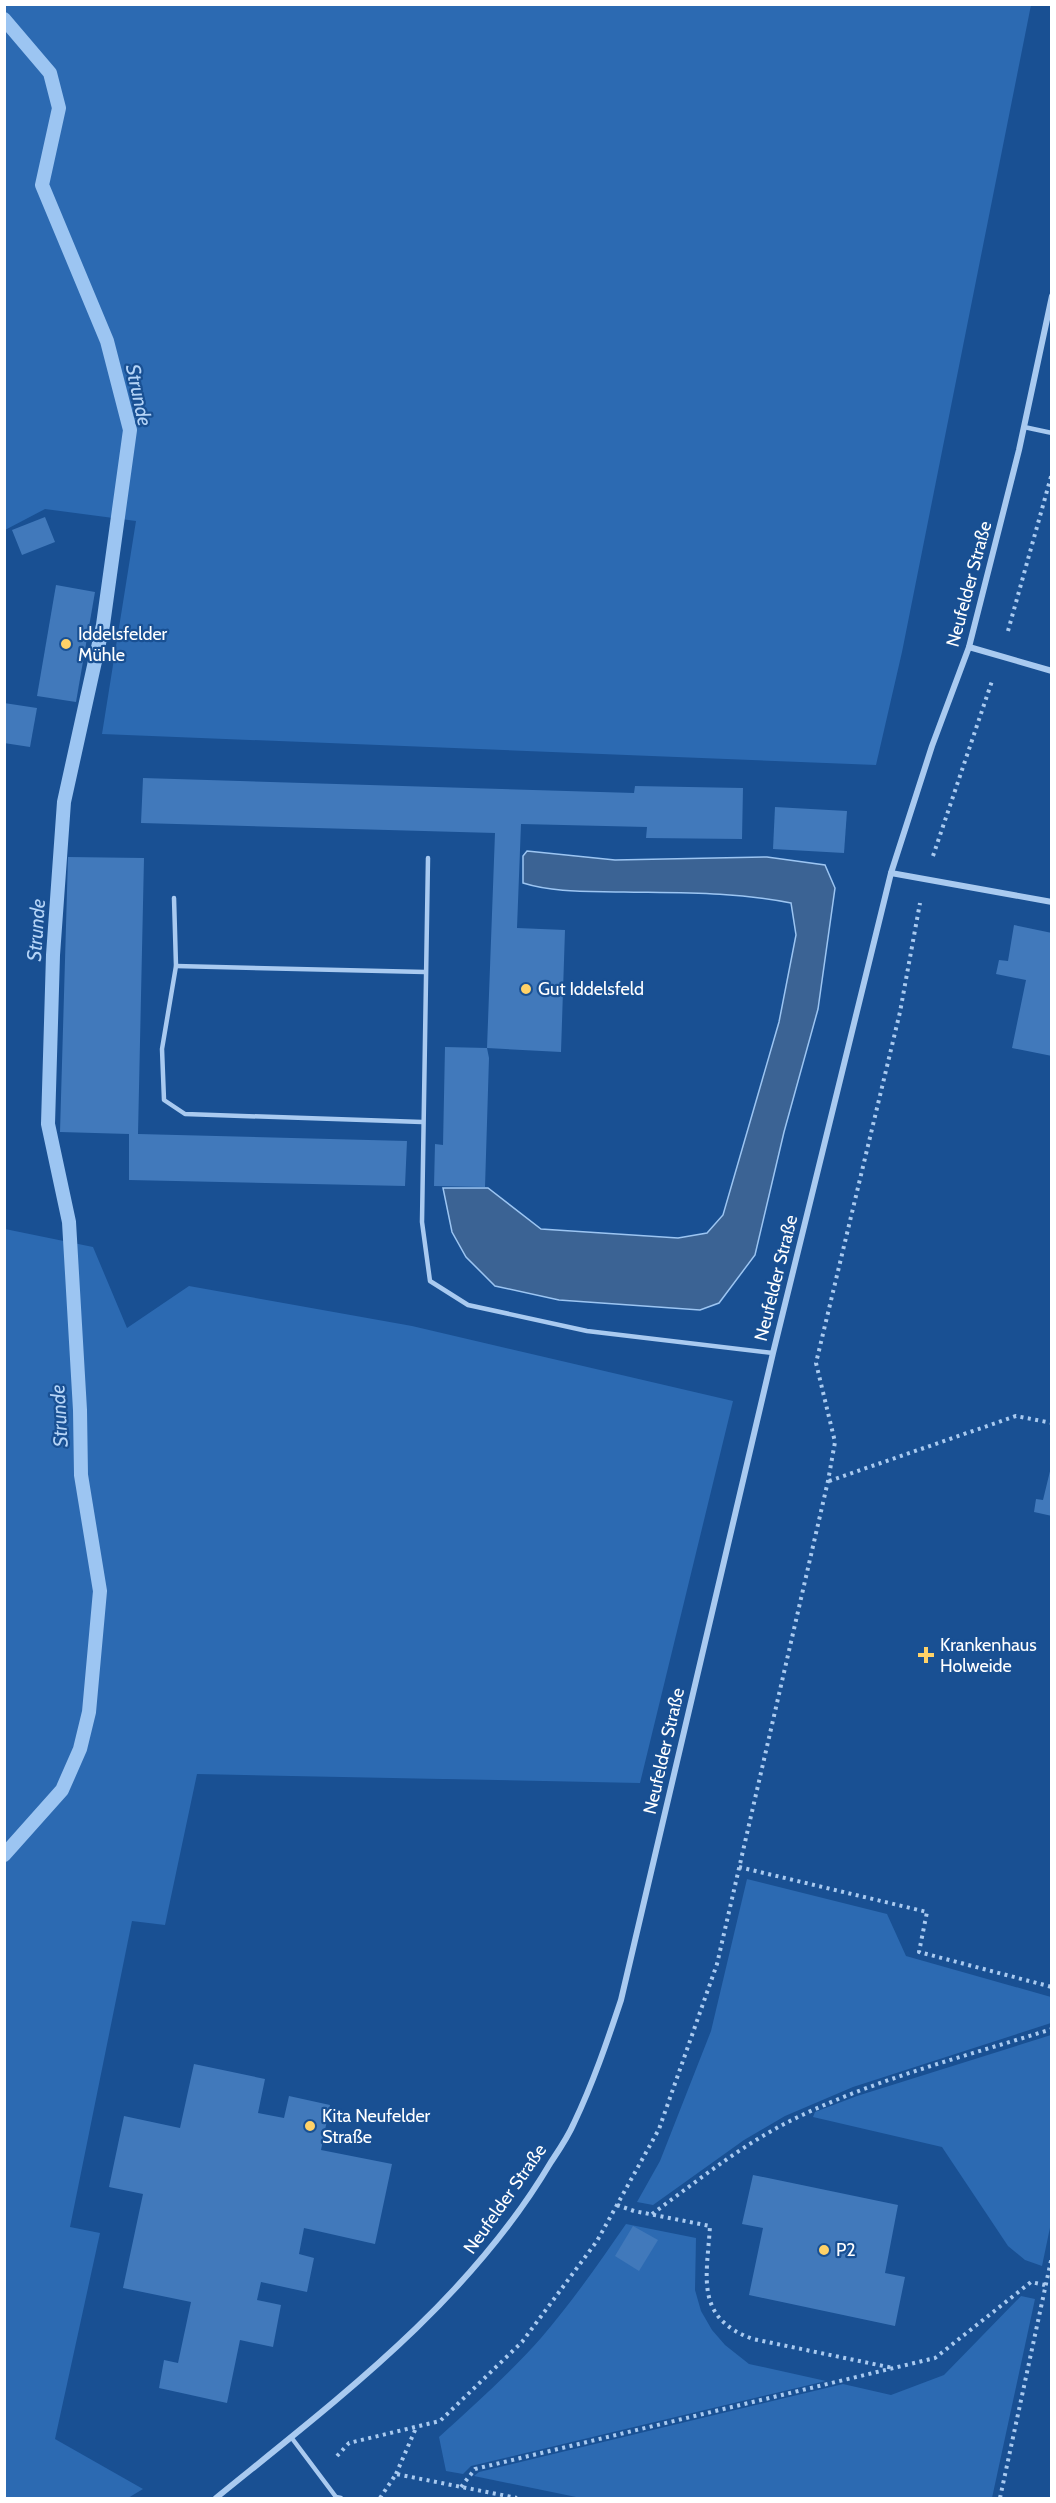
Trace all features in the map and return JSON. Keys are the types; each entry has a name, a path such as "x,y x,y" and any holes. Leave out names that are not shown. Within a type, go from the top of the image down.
{"street":[{"name":"Neufelder Straße","path":"216,2499 390,2354 449,2298 501,2237 540,2182 573,2125 600,2064 621,2000 773,1353 891,873 932,746 969,647 1024,427 1052,296"},
{"path":"969,647 1052,671"},
{"path":"891,873 1052,902"}],"lane":[{"path":"1024,427 1052,433"},
{"path":"428,858 424,972 422,1222 430,1281 468,1305 587,1331 773,1353"},
{"path":"174,898 176,966 162,1049 164,1100 185,1114 422,1122"},
{"path":"176,966 424,972"},
{"path":"291,2437 336,2498 341,2499"}],"path":[{"path":"319,2474 349,2443 440,2421 522,2342 597,2241 659,2129 717,1964 828,1481 835,1442 816,1363 900,1012 925,879 1002,656 1052,473"},
{"path":"828,1481 1016,1416 1052,1423"},
{"path":"739,1867 927,1912 919,1952 1052,1987"},
{"path":"651,2214 748,2145 788,2122 855,2092 1052,2029"},
{"path":"617,2205 710,2226 707,2289 711,2307 721,2322 734,2332 753,2339 895,2368"},
{"path":"1000,2499 1052,2256"},
{"path":"461,2487 475,2469 935,2358 1031,2282 1045,2285"},
{"path":"380,2499 396,2474 416,2427"},
{"path":"396,2474 517,2499"}],"shaded area":[{"path":"5,4 1031,5 902,652 876,765 102,734 136,521 45,509 5,530"},
{"path":"527,851 615,860 767,857 825,865 835,888 818,1009 784,1132 755,1255 719,1303 700,1310 559,1300 495,1286 466,1257 452,1232 443,1188 488,1188 541,1229 678,1238 707,1233 723,1215 779,1022 796,935 791,903 729,895 573,891 535,886 523,883 523,856"},
{"path":"5,1229 93,1247 127,1328 189,1286 412,1326 733,1401 640,1783 197,1774 165,1925 132,1921 70,2227 100,2233 55,2439 143,2489 128,2498 5,2498"},
{"path":"747,1879 887,1914 906,1956 1051,1997 1051,2023 853,2087 785,2116 744,2140 653,2205 637,2202 660,2161 711,2031"},
{"path":"1051,2035 1052,2218 1042,2266 1025,2260 1008,2246 942,2147 813,2117 815,2112 857,2096"},
{"path":"626,2224 696,2238 695,2290 701,2311 712,2330 725,2345 749,2364 826,2381 471,2466 463,2474 446,2471 439,2437 504,2377 541,2338"},
{"path":"1021,2296 1035,2299 992,2498 581,2498 474,2476 479,2472 843,2384 891,2395 944,2375"}],"building":[{"path":"45,517 55,542 22,555 12,530"},
{"name":"Iddelsfelder Mühle","path":"56,585 95,592 76,702 37,696"},
{"path":"4,703 37,708 30,747 4,743"},
{"path":"143,778 634,793 635,786 743,788 742,839 646,838 647,827 521,824 517,928 565,930 561,1052 487,1048 495,833 141,823"},
{"path":"775,807 847,811 844,853 773,849"},
{"path":"68,857 144,858 138,1134 407,1141 405,1186 129,1180 129,1134 60,1132"},
{"path":"1014,925 1052,933 1052,1056 1012,1048 1026,980 996,974 999,960 1008,961"},
{"path":"445,1047 487,1048 489,1058 485,1187 434,1186 435,1144 443,1145"},
{"path":"1051,1467 1052,1516 1034,1512 1036,1499 1043,1500"},
{"path":"194,2064 265,2079 258,2113 284,2118 289,2096 330,2105 321,2150 392,2164 375,2244 304,2228 299,2254 314,2258 307,2292 261,2282 257,2300 281,2305 273,2347 240,2340 227,2403 159,2388 164,2360 178,2363 191,2302 123,2288 143,2194 109,2187 124,2116 180,2128"},
{"name":"P2","path":"753,2175 898,2205 885,2273 905,2277 895,2326 749,2295 763,2228 742,2224"},
{"path":"633,2226 658,2240 639,2271 615,2256"}],"waterway":[{"name":"Strunde","path":"4,19 50,73 59,108 42,185 107,341 130,430 103,625 64,802 53,955 48,1124 69,1222 80,1410 81,1475 100,1591 89,1712 80,1749 62,1790 4,1855"}],"place":[{"name":"Iddelsfelder Mühle","path":"66,644"},
{"name":"Gut Iddelsfeld","path":"526,989"},
{"name":"Krankenhaus Holweide","path":"926,1655"},
{"name":"Kita Neufelder Straße","path":"310,2126"},
{"name":"P2","path":"824,2250"}]}
